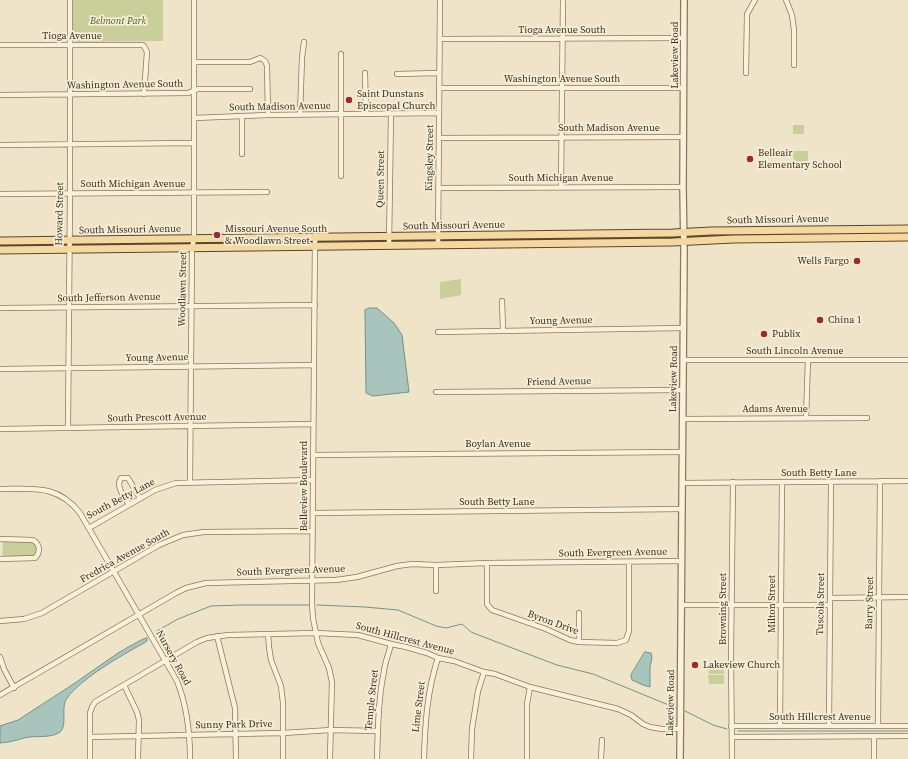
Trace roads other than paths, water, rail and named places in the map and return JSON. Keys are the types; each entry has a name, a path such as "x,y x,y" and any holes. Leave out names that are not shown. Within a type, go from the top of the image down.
{"main road":[{"name":"South Missouri Avenue","path":"0,241 908,229"},
{"name":"South Missouri Avenue","path":"0,250 908,237"}],"street":[{"name":"Howard Street","path":"68,428 70,0"},
{"name":"Woodlawn Street","path":"190,482 192,248 194,239 194,0"},
{"name":"Kingsley Street","path":"438,244 440,0"},
{"path":"561,187 563,0"},
{"name":"Lakeview Road","path":"680,759 684,241 684,0"},
{"path":"746,73 747,14 755,0"},
{"path":"786,0 792,16 794,30 794,65"},
{"name":"Tioga Avenue South","path":"440,39 684,38"},
{"path":"300,115 304,42"},
{"name":"Tioga Avenue","path":"0,45 138,44 144,46 146,52 144,94"},
{"path":"340,54 342,69 341,176"},
{"path":"194,62 250,62 260,58 266,62 268,115"},
{"path":"365,73 366,114"},
{"path":"397,74 439,73"},
{"name":"Washington Avenue South","path":"0,95 188,93 198,89 250,88"},
{"name":"Washington Avenue South","path":"439,88 684,88"},
{"name":"South Madison Avenue","path":"194,118 268,115 439,113"},
{"name":"Queen Street","path":"389,245 390,114"},
{"path":"242,117 242,154"},
{"name":"South Madison Avenue","path":"439,138 683,137"},
{"path":"0,145 194,143"},
{"name":"South Michigan Avenue","path":"438,188 683,187"},
{"name":"South Michigan Avenue","path":"0,194 266,192"},
{"name":"Belleview Boulevard","path":"315,238 313,618 318,643 329,668 332,682 330,759"},
{"path":"502,301 502,330"},
{"name":"South Jefferson Avenue","path":"0,308 315,305"},
{"name":"Young Avenue","path":"438,332 683,328"},
{"name":"South Lincoln Avenue","path":"683,360 908,360"},
{"path":"806,418 808,360"},
{"name":"Young Avenue","path":"0,369 314,365"},
{"name":"Friend Avenue","path":"436,392 682,390"},
{"name":"Adams Avenue","path":"682,419 867,418"},
{"name":"South Prescott Avenue","path":"0,429 314,424"},
{"name":"Boylan Avenue","path":"314,455 682,452"},
{"path":"129,505 119,487 121,478 125,478 130,481 140,498"},
{"name":"South Betty Lane","path":"0,490 37,489 59,495 74,506 89,528 140,498 176,483 313,480"},
{"name":"Barry Street","path":"878,725 880,481"},
{"name":"South Betty Lane","path":"682,483 908,481"},
{"name":"Browning Street","path":"732,759 733,482"},
{"name":"Milton Street","path":"780,726 782,482"},
{"name":"Tuscola Street","path":"829,726 831,482"},
{"name":"South Betty Lane","path":"313,512 682,510"},
{"name":"Nursery Road","path":"89,528 177,681 183,695 187,715 190,759"},
{"name":"Fredrica Avenue South","path":"0,621 24,619 42,613 159,545 182,535 204,532 313,530"},
{"path":"0,539 33,540 38,544 40,549 38,556 35,558 0,559"},
{"name":"South Evergreen Avenue","path":"0,695 186,588 206,583 336,580 357,577 397,566 412,564 436,565 682,561"},
{"name":"Byron Drive","path":"486,563 487,600 492,610 546,629 570,640 579,642 617,643 622,642 628,636 630,562"},
{"path":"436,565 436,591"},
{"path":"830,598 908,597"},
{"path":"681,605 830,605"},
{"path":"579,613 579,642"},
{"name":"South Hillcrest Avenue","path":"90,759 90,713 95,702 197,642 217,636 228,635 316,633 358,635 427,653 438,658 454,661 530,687 618,709 650,727 680,729"},
{"path":"268,634 271,660 281,686 283,703 283,759"},
{"path":"217,636 235,708 236,759"},
{"name":"Temple Street","path":"377,759 381,686 391,644"},
{"path":"0,657 4,669 14,688"},
{"name":"Lime Street","path":"424,759 424,734 429,693 432,676 438,658"},
{"path":"471,759 472,729 478,691 484,672"},
{"path":"124,685 137,712 139,736 138,759"},
{"path":"527,759 527,704 530,687"},
{"name":"South Hillcrest Avenue","path":"731,726 908,726"},
{"name":"Sunny Park Drive","path":"90,737 283,733 331,730 378,731"},
{"path":"874,736 874,759"},
{"name":"South Hillcrest Avenue","path":"733,737 908,736"},
{"path":"601,759 602,740"}],"water":[{"path":"377,308 394,323 402,335 409,392 373,396 366,393 365,310"},
{"path":"147,638 147,641 92,675 74,690 65,702 63,725 60,732 47,736 28,737 0,743 0,726 18,720 118,653"},
{"path":"645,652 651,653 652,658 650,667 650,687 632,680 631,675"}],"waterway":[{"path":"155,632 178,619 211,606 309,605"},
{"path":"317,605 398,610 436,626 446,628 462,624 471,632 557,665 593,674 676,708"},
{"path":"685,711 713,725 727,729"},
{"path":"738,731 908,731"}],"place":[{"name":"Saint Dunstans Episcopal Church","path":"349,100"},
{"name":"Belleair Elementary School","path":"750,159"},
{"name":"Missouri Avenue South & Woodlawn Street","path":"217,235"},
{"name":"Wells Fargo","path":"857,261"},
{"name":"China 1","path":"820,320"},
{"name":"Publix","path":"764,334"},
{"name":"Lakeview Church","path":"695,665"}],"park label":[{"name":"Belmont Park","path":"118,21"}]}
